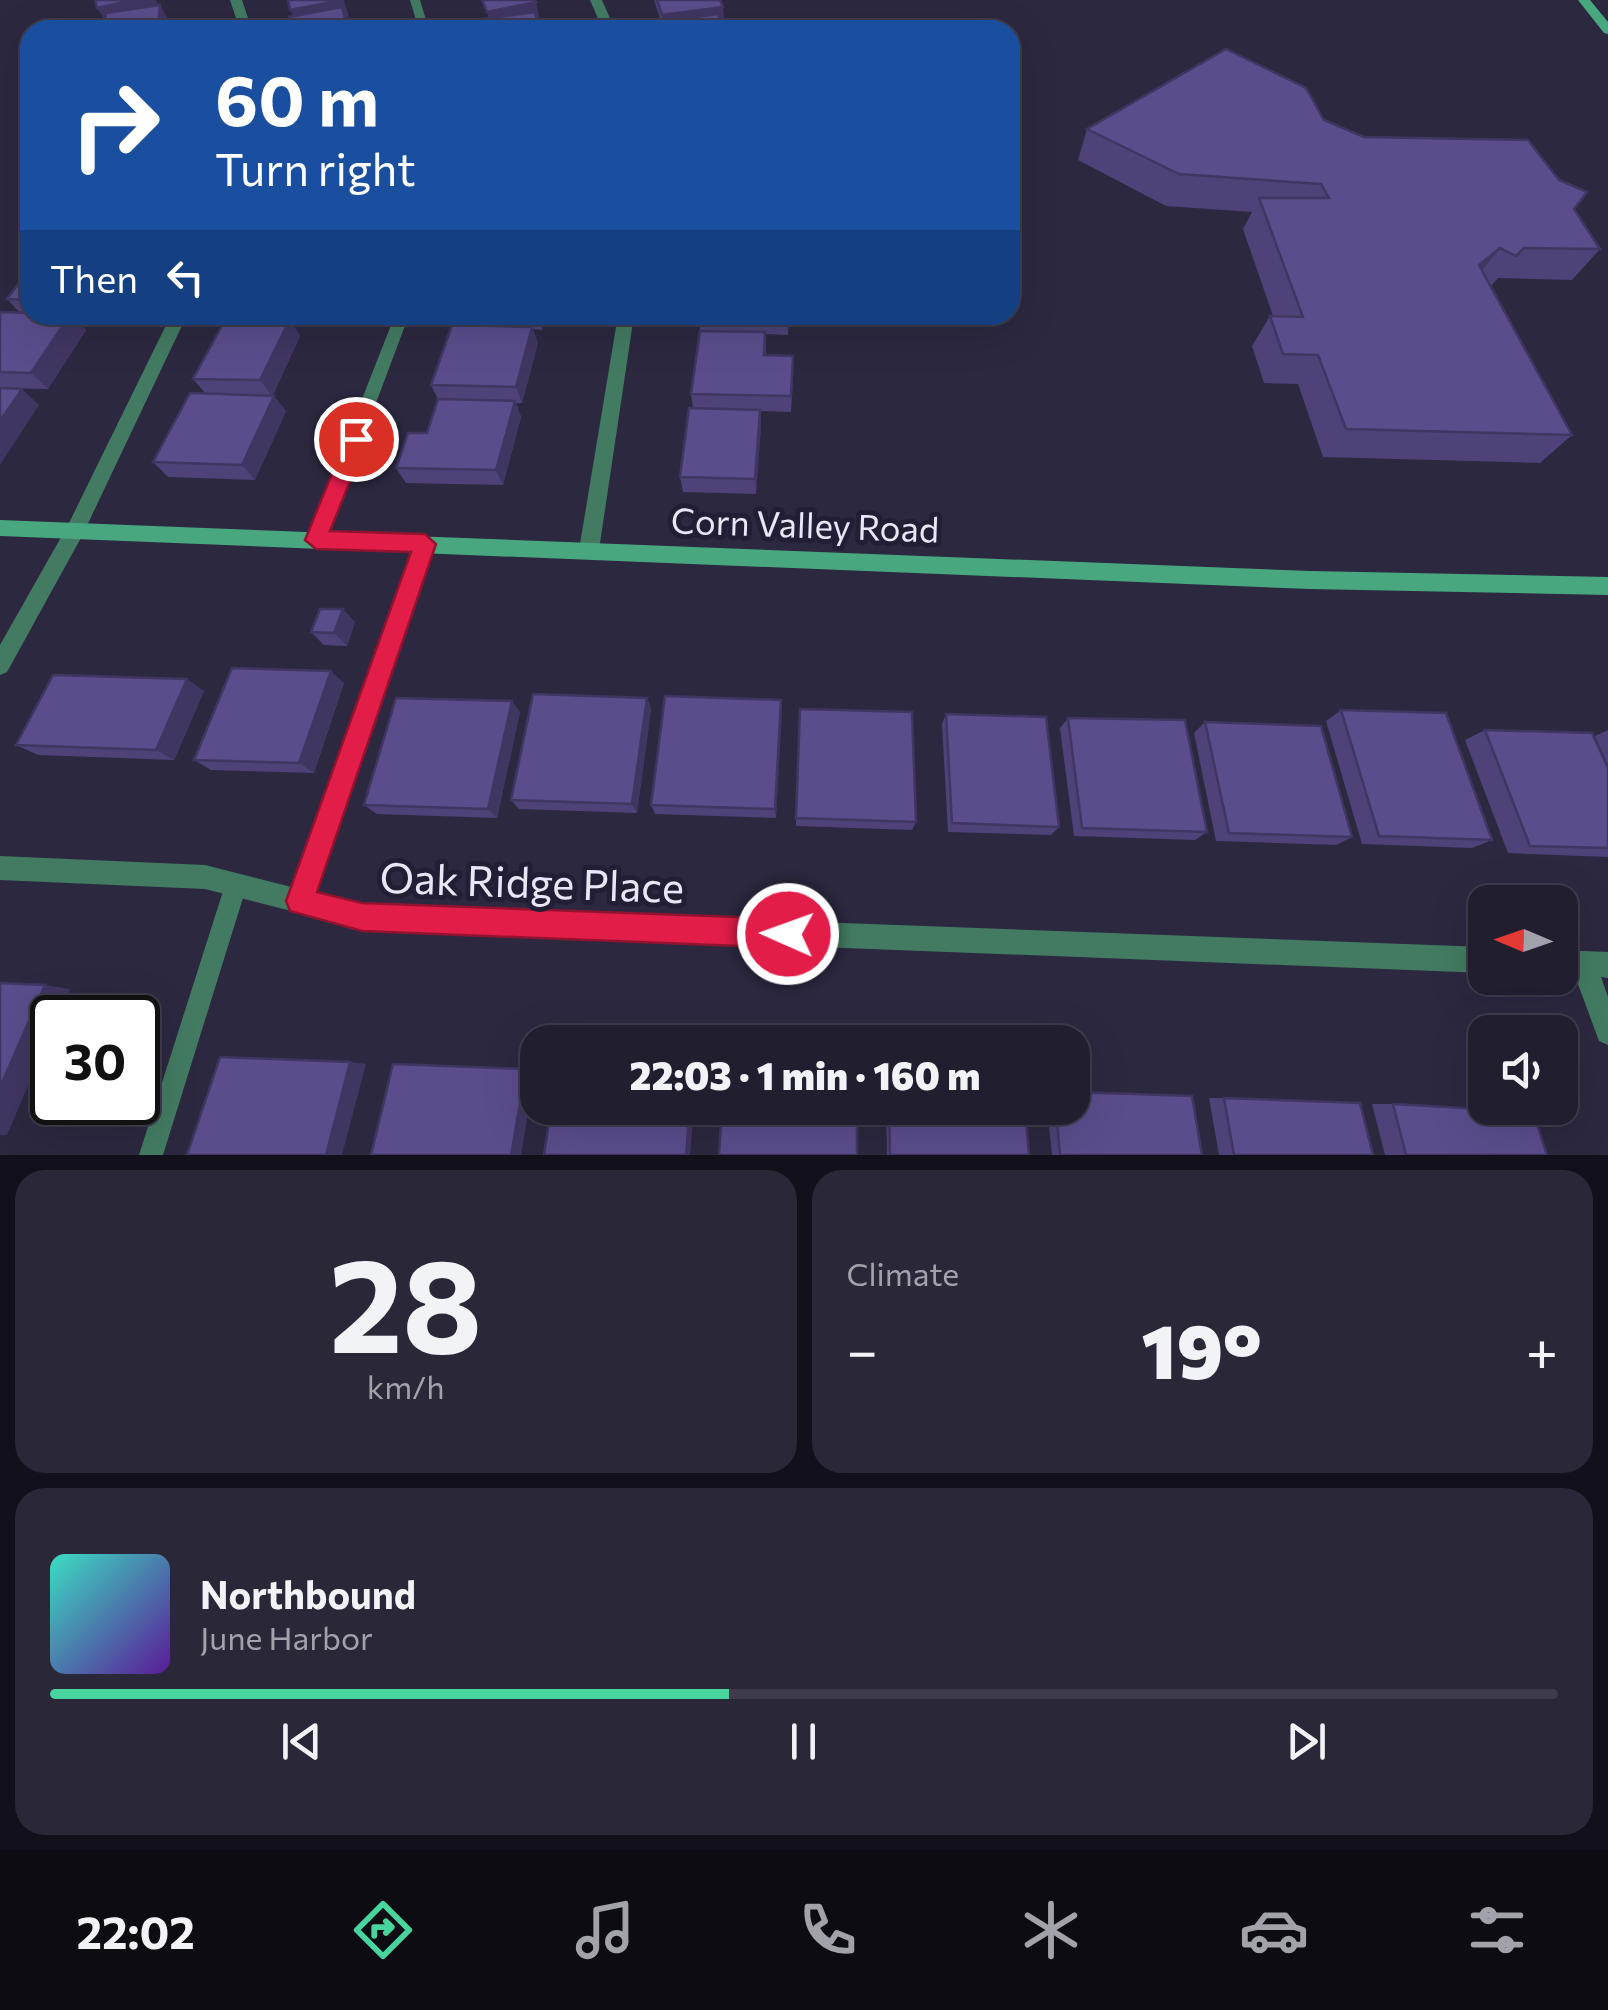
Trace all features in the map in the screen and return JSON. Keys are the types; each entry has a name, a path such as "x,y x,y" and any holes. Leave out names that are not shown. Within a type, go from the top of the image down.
{"main road":[{"path":"1584,0 1608,30"},
{"name":"Corn Valley Road","path":"0,528 1310,580 1608,586"}],"street":[{"path":"0,665 75,530 173,325"},
{"path":"589,550 624,325"},
{"name":"Oak Ridge Place","path":"0,868 205,877 362,917 1468,959"},
{"path":"1584,964 1608,1032"}],"lane":[{"path":"316,540 398,325"},
{"path":"300,901 425,544"},
{"path":"151,1155 236,885"}],"building":[{"path":"95,0 133,0 97,8"},
{"path":"288,0 342,0 290,10"},
{"path":"482,0 534,0 536,2 487,12"},
{"path":"657,0 720,0 723,7 662,15"},
{"path":"160,5 159,20 105,20 106,13"},
{"path":"342,7 345,20 290,20 289,17"},
{"path":"535,12 537,20 483,20"},
{"path":"718,14 720,20 673,20"},
{"path":"1226,49 1306,88 1324,120 1364,137 1528,140 1559,180 1587,192 1574,209 1600,249 1524,248 1516,256 1500,248 1479,265 1572,435 1346,429 1318,355 1283,354 1270,316 1303,317 1259,198 1329,198 1321,184 1179,174 1087,129"},
{"path":"20,281 20,300 7,299"},
{"path":"0,312 20,313 20,325 63,325 31,373 0,372"},
{"path":"222,325 287,325 260,380 193,379"},
{"path":"452,325 532,327 516,387 431,385"},
{"path":"700,331 765,332 764,355 793,356 791,396 691,394"},
{"path":"0,388 22,389 0,421"},
{"path":"190,393 274,396 242,465 153,462"},
{"path":"438,399 515,401 496,470 396,468 408,433 427,433"},
{"path":"689,408 760,410 755,479 680,477"},
{"path":"320,609 343,609 334,633 311,632"},
{"path":"232,668 331,671 299,763 194,760"},
{"path":"53,675 187,679 156,750 16,745"},
{"path":"533,694 647,698 632,804 511,800"},
{"path":"665,696 781,700 775,809 651,805"},
{"path":"396,698 512,701 488,809 364,805"},
{"path":"800,709 912,712 916,822 796,818"},
{"path":"1341,710 1446,713 1492,840 1379,836"},
{"path":"946,714 1046,717 1059,827 952,823"},
{"path":"1068,718 1185,720 1207,832 1082,828"},
{"path":"1205,722 1321,726 1352,837 1229,833"},
{"path":"1485,730 1592,733 1608,768 1608,848 1530,846"},
{"path":"0,983 45,985 41,995 30,995 30,1019 0,1087"},
{"path":"220,1057 350,1062 326,1155 187,1155"},
{"path":"393,1064 520,1069 520,1103 511,1155 371,1155"},
{"path":"1090,1093 1192,1096 1202,1155 1060,1155 1057,1125 1090,1125"},
{"path":"1224,1098 1360,1103 1373,1155 1234,1155"},
{"path":"1393,1104 1468,1108 1468,1125 1537,1125 1547,1155 1406,1155"},
{"path":"548,1125 689,1125 686,1155 544,1155"},
{"path":"721,1125 857,1125 857,1155 719,1155"},
{"path":"889,1125 1026,1125 1029,1155 890,1155"}],"route":[{"path":"356,439 316,540 425,544 300,901 362,917 788,934"}]}
